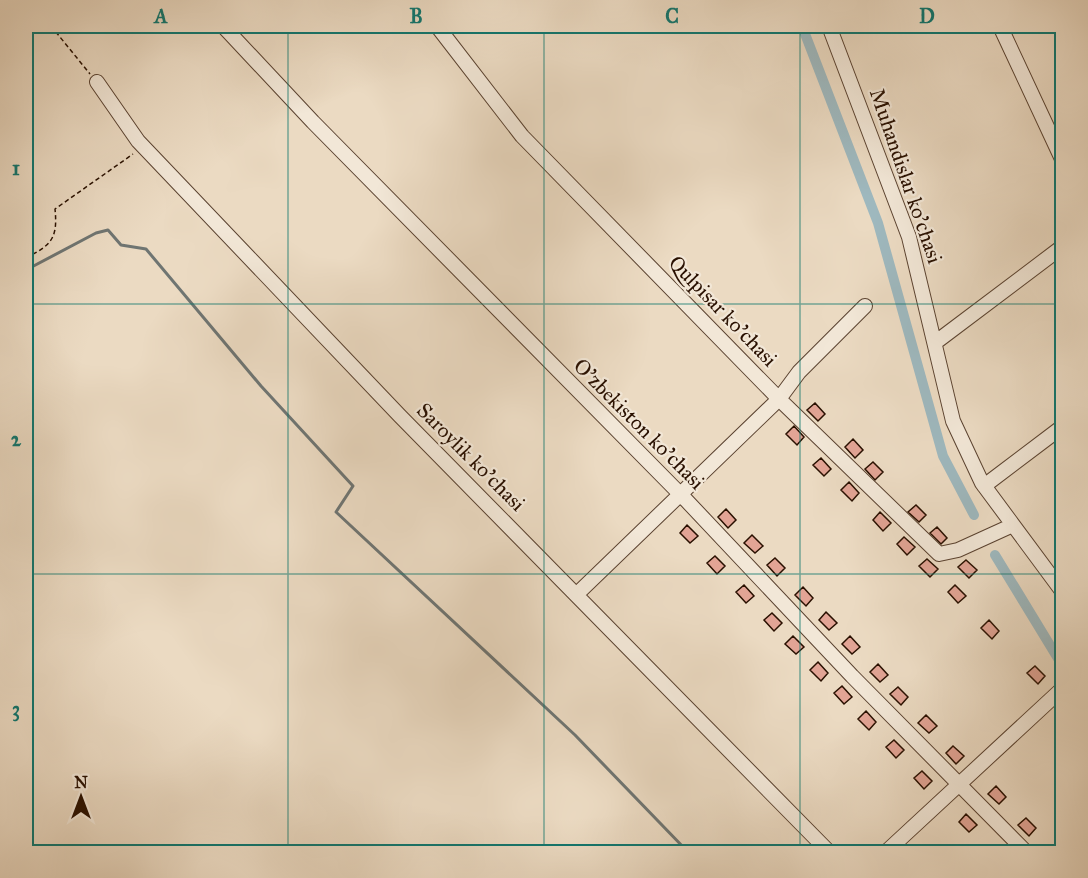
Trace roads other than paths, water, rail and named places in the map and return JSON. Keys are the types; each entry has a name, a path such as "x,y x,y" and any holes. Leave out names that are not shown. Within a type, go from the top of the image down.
{"street":[{"name":"O'zbekiston ko'chasi","path":"223,26 1026,852"},
{"name":"Qulpisar ko'chasi","path":"437,26 522,136 779,399 939,554 958,550 1013,525"},
{"name":"Muhandislar ko'chasi","path":"829,26 909,237 936,342 953,421 984,486 1062,591"},
{"path":"1000,26 1062,159"},
{"name":"Saroylik ko'chasi","path":"97,82 144,147 400,416 829,852"},
{"path":"936,342 1062,247"},
{"path":"577,594 679,493 779,399 799,372 865,306"},
{"path":"984,486 1062,427"},
{"path":"886,852 1062,689"}],"waterway":[{"path":"802,26 878,223 943,456 974,515"},
{"path":"26,270 96,233 108,230 121,245 146,249 261,386 353,486 336,512 575,735 688,852"},
{"path":"995,555 1062,665"}]}
